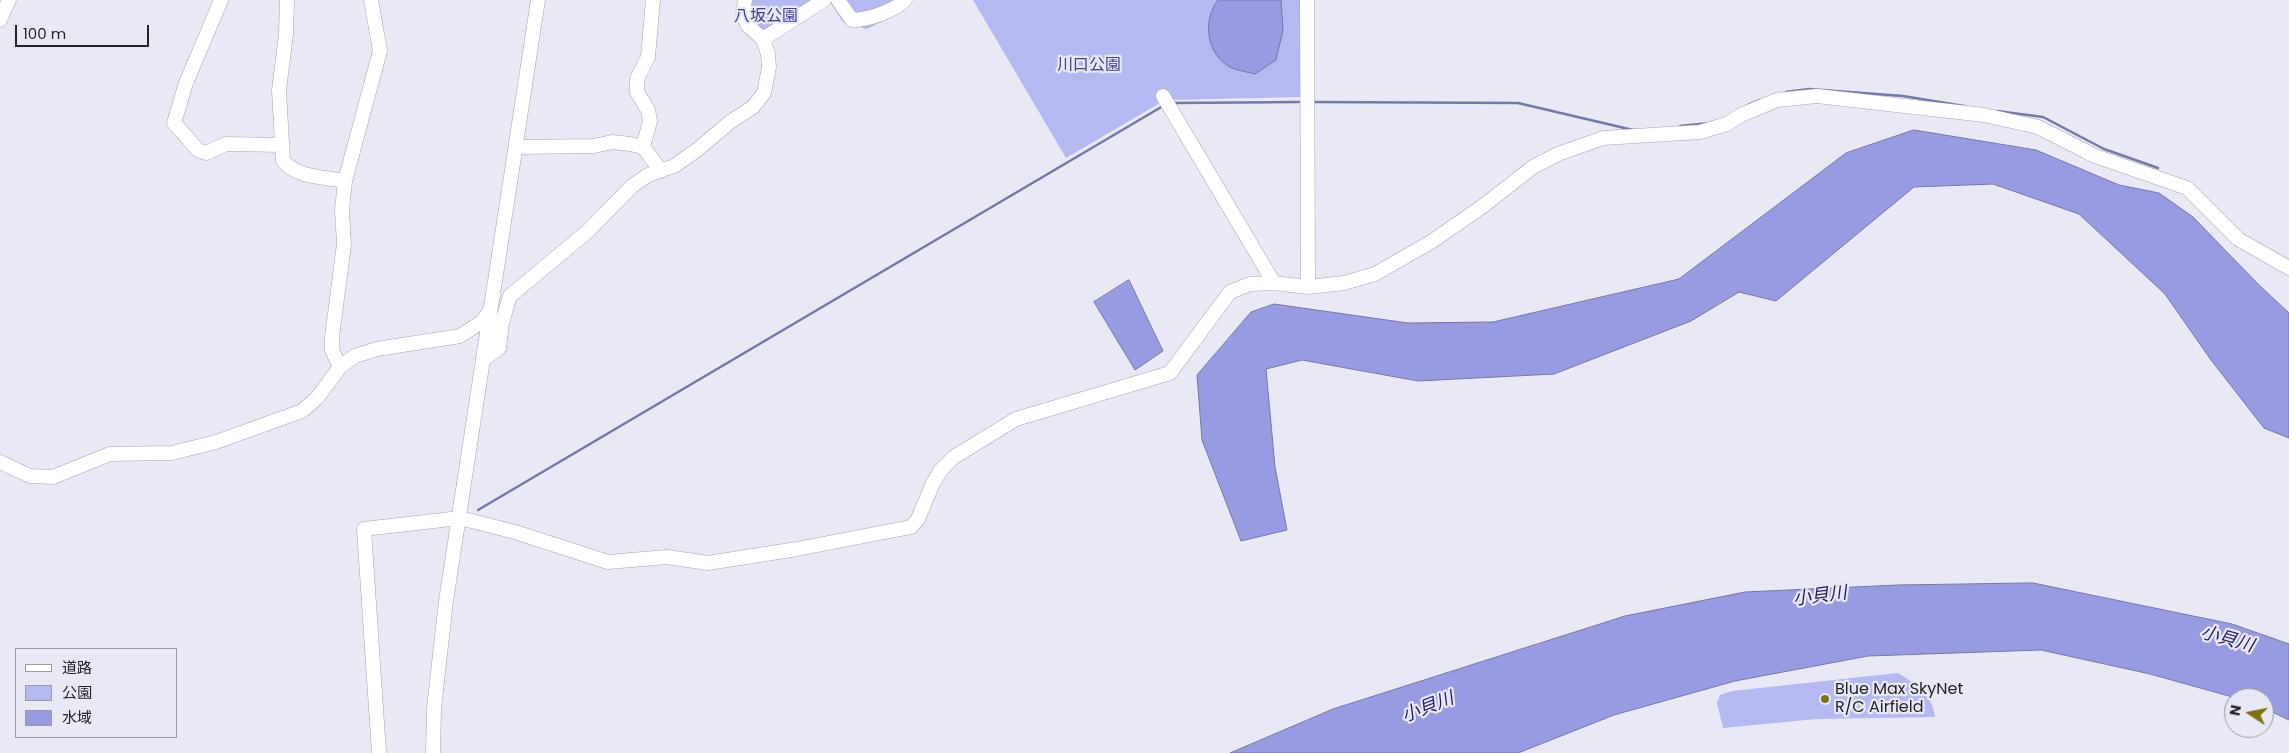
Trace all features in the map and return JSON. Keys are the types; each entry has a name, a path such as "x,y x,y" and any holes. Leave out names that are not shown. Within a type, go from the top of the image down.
{"street":[{"path":"0,20 9,0"},
{"path":"221,0 186,83 174,123 198,150 206,153 226,144 282,145"},
{"path":"287,0 286,34 279,90 283,161 290,169 302,174 345,181"},
{"path":"340,367 332,350 332,337 344,244 342,210 345,181 380,51 371,0"},
{"path":"433,753 438,659 538,0"},
{"path":"643,147 650,121 648,110 637,92 637,79 648,57 653,0"},
{"path":"484,359 499,348 502,323 510,296 588,231 632,186 648,176 674,166 697,150 730,122 753,107 764,92 769,67 768,54 763,39 748,26 744,14 745,0"},
{"path":"763,39 824,0"},
{"path":"838,0 852,20 860,20 900,6 905,0"},
{"path":"1307,0 1308,287"},
{"path":"1163,96 1274,283"},
{"path":"379,753 364,529 460,518 515,532 608,562 667,557 708,563 807,547 910,527 918,519 933,483 954,457 1016,419 1170,373 1230,292 1250,284 1274,283 1308,287 1344,283 1375,274 1431,242 1483,206 1533,167 1558,154 1604,138 1700,132 1727,124 1741,115 1777,100 1817,96 1984,115 2038,127 2095,156 2187,188 2238,238 2289,268"},
{"path":"517,147 594,146 612,142 643,147 661,171"},
{"path":"0,462 30,476 53,477 110,454 172,453 193,449 302,411 317,398 340,367 356,356 376,349 460,336 483,322 492,307"}],"green space":[{"name":"八坂公園","path":"745,0 824,0 763,39 748,26"},
{"path":"829,0 902,0 893,16 867,29 843,22"},
{"name":"川口公園","path":"973,0 1303,0 1302,97 1165,100 1066,158"},
{"name":"Blue Max SkyNet R/C Airfield","path":"1898,673 1922,690 1931,702 1935,717 1817,719 1723,728 1717,703 1720,695 1732,691"}],"water":[{"path":"1218,0 1281,0 1283,30 1276,60 1255,74 1232,68 1223,62 1217,55 1209,37 1210,17"},
{"path":"1914,130 2036,150 2119,185 2159,193 2193,217 2289,313 2289,438 2264,428 2211,360 2165,294 2079,214 1993,184 1914,187 1776,301 1739,292 1691,321 1554,374 1418,381 1302,360 1266,369 1275,467 1287,530 1241,541 1202,440 1197,375 1251,312 1274,304 1408,323 1493,322 1679,279 1846,153"},
{"path":"1129,280 1163,351 1135,370 1094,302"},
{"name":"小貝川","path":"2033,583 2232,624 2289,644 2289,720 2274,713 2274,688 2224,688 2224,695 2150,674 2041,650 1868,656 1735,681 1614,715 1518,753 1230,753 1333,709 1625,616 1745,592 1898,585"}],"waterway":[{"path":"1786,92 1809,89 1903,96 1964,106"},
{"path":"1748,105 1760,100"},
{"path":"1174,103 1303,102"},
{"path":"1311,102 1518,103 1633,130"},
{"path":"478,510 1163,106"},
{"path":"1997,111 2043,117 2104,149 2158,168"},
{"path":"1680,126 1710,123"}],"place":[{"name":"Blue Max SkyNet R/C Airfield","path":"1825,699"}]}
